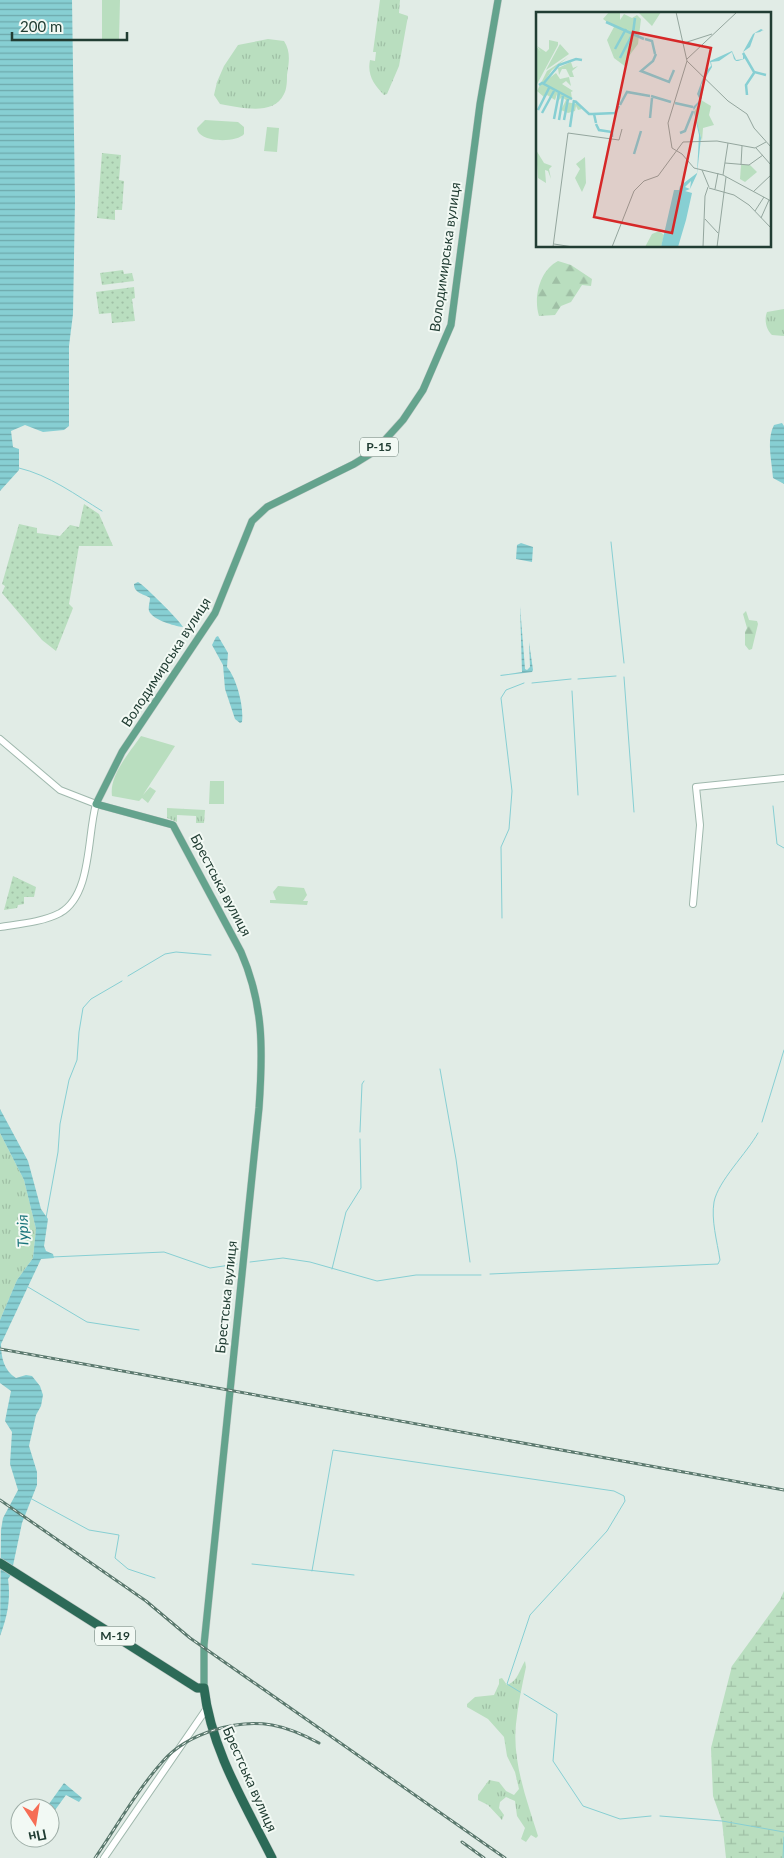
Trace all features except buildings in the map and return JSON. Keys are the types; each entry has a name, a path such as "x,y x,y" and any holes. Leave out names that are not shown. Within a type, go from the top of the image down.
{"highway":[{"name":"М-19","path":"0,1563 197,1688 204,1688"},
{"name":"Брестська вулиця","path":"204,1688 207,1708 219,1750 270,1857"}],"main road":[{"name":"Володимирська вулиця","path":"96,804 122,752 215,613 252,521 267,508 354,464 375,451 408,414 423,390 450,326 480,104 498,0"},
{"path":"0,739 60,790 96,804 89,835 83,882 74,902 58,914 0,927"},
{"path":"693,904 700,825 696,787 784,778"},
{"name":"Брестська вулиця","path":"96,804 174,825 250,973 259,1006 263,1055 260,1098 204,1644 204,1688"},
{"path":"104,1858 207,1708"}],"green space":[{"path":"102,0 120,0 119,40 102,40"},
{"path":"380,0 400,0 399,13 408,16 399,66 387,94 384,95 370,75 369,65 370,60 375,61 376,52 373,52"},
{"path":"268,39 284,41 289,53 286,87 279,101 272,106 255,109 220,104 214,95 217,82 224,66 238,45"},
{"path":"205,120 238,122 244,127 244,134 234,139 226,140 204,137 197,128"},
{"path":"267,127 279,128 277,152 264,151"},
{"path":"102,153 121,155 119,180 124,181 122,210 115,210 115,220 97,218"},
{"path":"558,261 571,265 592,279 591,286 582,285 571,302 561,306 555,315 539,316 537,301 542,277"},
{"path":"123,270 124,274 132,273 134,281 102,285 100,273"},
{"path":"134,287 135,298 132,299 135,321 112,323 111,313 99,314 96,292"},
{"path":"784,309 784,336 772,335 766,324 767,312"},
{"path":"84,504 99,514 113,546 79,546 69,604 73,608 56,651 42,640 2,593 5,586 2,584 19,524 37,528 37,533 60,536 70,525 79,527"},
{"path":"746,611 749,620 757,621 758,624 752,649 749,650 745,645 745,632 747,628 743,614"},
{"path":"141,736 175,746 143,795 150,787 156,791 148,803 142,798 139,801 112,796 112,788 117,772"},
{"path":"210,781 224,781 224,804 209,804"},
{"path":"167,808 205,810 204,823 196,823 196,816 177,815 177,822 167,818"},
{"path":"13,876 36,887 34,897 24,897 24,904 18,905 17,908 4,910"},
{"path":"278,886 304,888 307,895 303,901 308,901 307,905 270,903 270,900 276,900 273,892"},
{"path":"0,1133 24,1180 36,1229 33,1258 17,1280 0,1320"},
{"path":"784,1591 784,1858 726,1858 722,1821 713,1796 711,1748 732,1666 780,1600"},
{"path":"525,1661 526,1667 516,1724 516,1752 521,1781 538,1836 536,1838 531,1835 526,1842 521,1839 525,1828 517,1816 515,1801 506,1797 500,1802 499,1808 504,1815 502,1820 488,1805 478,1800 478,1795 489,1780 499,1782 506,1791 514,1795 519,1789 515,1772 507,1756 504,1737 488,1719 467,1707 467,1704 475,1697 494,1695 499,1679 502,1678 507,1685 514,1681"}],"water":[{"path":"0,0 72,0 75,201 73,314 69,346 69,426 64,430 43,432 25,425 11,431 13,447 19,449 19,470 0,491"},
{"path":"782,423 784,426 784,484 773,478 770,451 770,437 774,425"},
{"path":"521,543 533,547 532,562 516,559 517,545"},
{"path":"138,582 183,627 164,622 151,614 149,611 150,598 138,592 134,587 134,584"},
{"path":"520,606 525,669 527,670 530,667 529,642 533,670 532,672 501,676 522,672"},
{"path":"218,636 228,653 227,667 231,672 239,693 242,709 242,722 240,723 235,719 225,689 223,665 212,645"},
{"path":"0,1109 28,1161 41,1209 48,1219 44,1246 46,1251 53,1254 54,1258 41,1259 1,1344 3,1359 9,1372 16,1378 26,1375 32,1376 40,1386 43,1395 29,1446 37,1472 37,1485 22,1523 11,1575 8,1579 8,1608 0,1636 1,1530 3,1518 18,1490 10,1464 12,1432 5,1421 11,1391 0,1383 0,1320 17,1280 33,1258 36,1229 24,1180 0,1133"},
{"path":"64,1783 82,1798 79,1802 66,1795 60,1803 60,1798 53,1798"}],"waterway":[{"path":"19,468 52,480 102,511"},
{"path":"611,542 624,663"},
{"path":"578,679 616,676"},
{"path":"624,677 634,812"},
{"path":"532,683 571,679"},
{"path":"502,918 501,847 509,829 512,791 501,698 506,690 524,683"},
{"path":"572,691 578,795"},
{"path":"773,806 777,844 784,848"},
{"path":"128,976 165,954 176,952 211,955"},
{"path":"46,1218 58,1152 60,1124 69,1080 77,1060 83,1008 91,999 122,981"},
{"path":"762,1122 784,1050"},
{"path":"440,1069 456,1159 470,1262"},
{"path":"360,1132 362,1084 364,1081"},
{"path":"490,1274 718,1264 720,1260 714,1223 714,1202 721,1185 758,1133"},
{"path":"332,1269 346,1212 361,1188 360,1139"},
{"path":"52,1257 164,1252 210,1268 237,1264"},
{"path":"250,1262 283,1258 310,1262 377,1281 416,1275 481,1275"},
{"path":"28,1287 87,1322 139,1330"},
{"path":"312,1571 333,1450 614,1491 624,1496 625,1501 607,1531 530,1615 507,1684 520,1692"},
{"path":"30,1498 89,1530 119,1535 115,1558 128,1569 155,1578"},
{"path":"252,1564 354,1575"},
{"path":"524,1694 557,1714 553,1761 583,1806 620,1819 651,1816"},
{"path":"660,1816 722,1821 784,1832"},
{"path":"783,1858 784,1837"}],"railway":[{"path":"0,1349 784,1490"},
{"path":"0,1500 146,1601 190,1638 505,1858"},
{"path":"95,1858 136,1796 163,1761 173,1751 199,1736 228,1726 258,1724 284,1728 319,1743"},
{"path":"462,1842 484,1858"}],"water label":[{"name":"Турія","path":"23,1231"}]}
